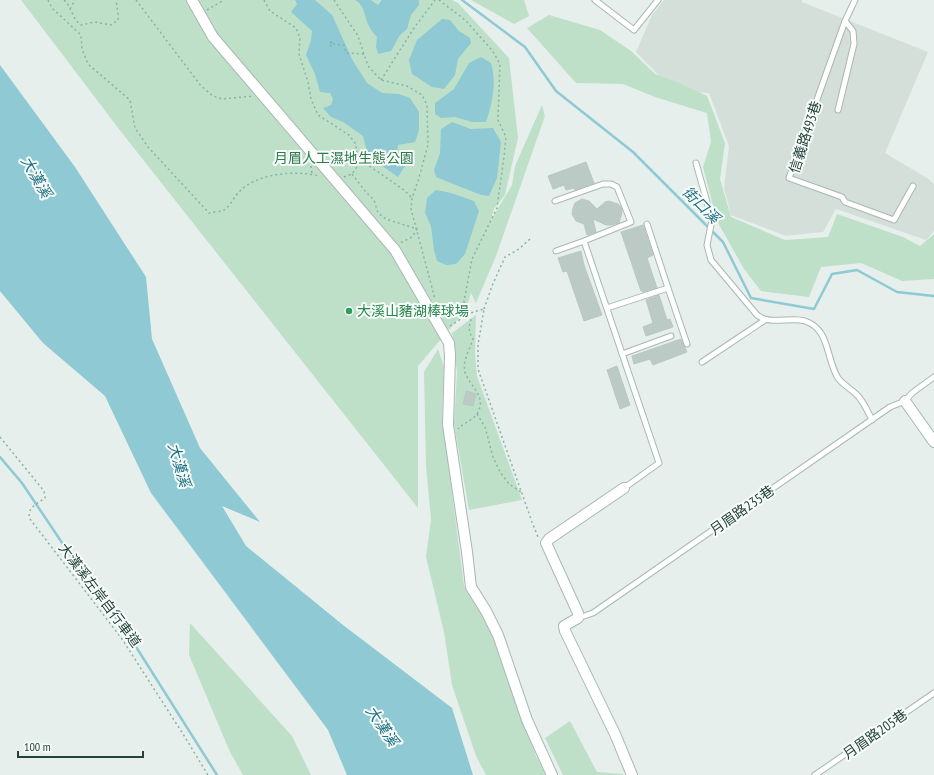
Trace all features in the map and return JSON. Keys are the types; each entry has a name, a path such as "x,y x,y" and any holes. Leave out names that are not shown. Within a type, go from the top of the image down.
{"street":[{"path":"192,0 213,37 392,247 449,343 448,425 471,587 498,634 527,720 552,775"},
{"path":"905,401 934,442"},
{"path":"624,488 549,539 546,543 578,613 578,618 564,626 565,631 615,734 632,775"}],"lane":[{"path":"595,0 634,30 658,0"},
{"name":"信義路493巷","path":"855,0 845,21 790,178 842,197 846,202 894,220 913,186"},
{"path":"838,110 854,44 853,31 845,21"},
{"path":"696,163 712,220 707,245 711,260 750,308 765,320"},
{"path":"555,201 603,184 611,184 617,187 631,222 556,251"},
{"path":"647,224 687,344"},
{"path":"584,241 659,463 624,488"},
{"path":"607,308 668,288"},
{"path":"702,362 765,320 804,321 815,326 821,334 826,343 834,372 838,379 857,394 872,420"},
{"path":"622,354 671,336"},
{"name":"月眉路235巷","path":"578,618 593,613 890,407 905,401 912,393 934,377"},
{"name":"月眉路205巷","path":"815,775 934,693"}],"path":[{"path":"48,0 52,8 81,35 82,49 88,64 130,100 136,128 148,147 209,213 225,210 240,190 260,179 284,174 312,174 310,162"},
{"path":"64,0 69,5 76,22 81,25 95,22 111,25 118,20 116,0"},
{"path":"70,9 75,0"},
{"path":"136,0 201,86 213,96 222,99 253,96"},
{"path":"200,14 224,0"},
{"path":"264,0 270,11 296,28 300,38 299,54 308,82 310,98 318,115 349,135 355,143 358,156 404,190 412,198"},
{"path":"334,0 358,36 368,66 381,80 407,86 422,95 427,105 428,145 412,198 411,208 435,302"},
{"path":"381,80 414,28 435,0"},
{"path":"439,0 465,20 492,50 500,64 498,120 506,137 496,208 472,258 464,301 467,315 470,320 469,333 473,339 464,365 465,372 480,396 480,404 477,414 469,422 459,427 450,438"},
{"path":"333,44 344,45 346,53 364,54"},
{"path":"335,180 352,174 362,160"},
{"path":"352,174 374,200 378,213 386,219 417,229"},
{"path":"392,247 412,237 417,229"},
{"path":"530,239 519,249 505,257 492,286 484,309 478,345 478,369 538,537 546,543"},
{"path":"443,331 470,312 484,309"},
{"path":"477,414 485,427 493,457 500,472 509,484 522,493"},
{"name":"大漢溪左岸自行車道","path":"0,437 44,491 45,498 30,509 28,514 30,519 122,639 208,775"}],"shaded area":[{"path":"664,0 802,0 802,2 928,52 885,153 927,178 934,184 934,231 926,240 836,209 823,232 786,236 731,215 724,188 729,146 709,93 674,91 636,52 652,15"}],"green space":[{"name":"月眉人工濕地生態公園","path":"21,0 452,0 458,3 509,58 518,138 505,195 494,209 491,220 512,185 515,166 542,105 545,116 496,256 476,303 471,293 466,310 418,366 418,508 122,133"},
{"path":"471,0 524,0 529,16 514,24"},
{"path":"549,15 600,30 631,51 655,74 677,82 707,96 725,143 720,179 731,217 785,240 828,237 837,214 903,237 920,246 934,234 934,279 902,281 861,263 821,267 809,297 761,291 744,269 717,221 703,167 711,142 707,113 655,97 623,84 576,83 527,28"},
{"path":"476,315 475,354 477,376 522,500 469,510 454,424 457,373 452,333"},
{"path":"438,349 444,367 442,415 464,586 491,628 500,659 536,756 546,775 486,775 476,756 452,685 444,632 426,557 431,519 426,466 424,372"},
{"path":"190,623 292,736 311,775 243,775 230,752 189,655"},
{"path":"570,721 597,772 623,775 563,775 545,738"}],"water":[{"path":"295,0 315,0 332,15 353,61 367,83 382,93 399,94 410,98 419,112 419,130 415,142 398,145 397,151 403,158 405,166 398,177 368,156 363,136 343,122 331,117 323,108 331,105 333,99 330,93 320,92 315,74 306,55 311,40 312,31 291,12 297,4"},
{"path":"355,0 371,0 378,5 382,0 419,0 419,5 411,15 407,29 400,35 391,51 378,54 376,47 377,37 367,23 361,5"},
{"path":"442,19 450,20 459,31 470,38 471,43 458,59 455,75 444,89 432,87 412,74 409,60 417,40"},
{"path":"481,57 491,63 494,78 492,101 486,122 472,122 455,117 441,118 435,114 435,103 454,89 469,63"},
{"name":"大漢溪","path":"0,65 75,167 146,277 152,339 200,448 260,522 222,506 246,546 343,625 452,708 473,775 347,775 328,730 151,493 105,396 43,343 0,291"},
{"path":"452,122 471,129 493,128 501,142 497,178 489,196 481,195 436,177 434,170 440,153 441,129"},
{"path":"436,190 451,193 474,201 479,211 465,254 456,264 446,265 437,261 434,250 431,226 425,213 427,198"}],"building":[{"path":"586,162 594,183 575,190 574,188 566,190 564,185 553,189 548,176"},
{"path":"582,199 589,201 597,209 605,202 609,201 618,204 621,207 622,213 619,223 606,225 593,219 596,232 587,235 584,224 576,221 572,214 575,203"},
{"path":"643,225 653,255 647,258 657,288 643,292 641,291 621,232"},
{"path":"581,251 584,265 602,315 584,321 567,271 563,272 558,258"},
{"path":"659,295 667,320 670,319 673,327 646,336 643,327 653,323 646,300"},
{"path":"681,339 687,352 653,365 650,359 634,364 632,356"},
{"path":"617,366 630,405 620,409 607,370"},
{"path":"466,391 476,394 473,406 463,404"}],"waterway":[{"name":"街口溪","path":"462,0 525,47 556,91 633,152 723,242 751,298 814,309 832,274 857,270 897,292 934,296"},
{"path":"0,457 22,483 91,586 126,631 217,775"}],"place":[{"name":"大溪山豬湖棒球場","path":"349,311"}]}
